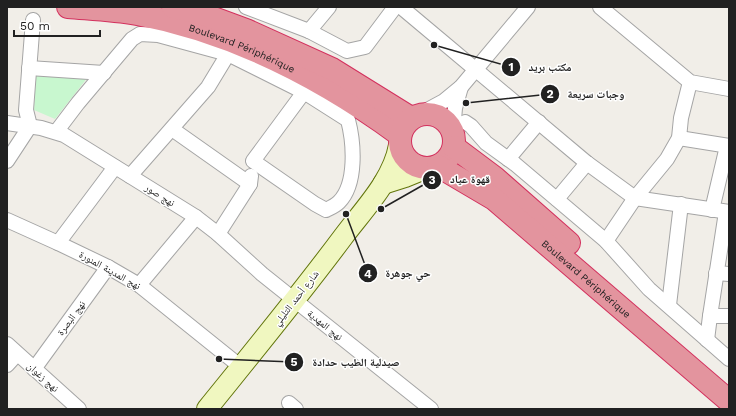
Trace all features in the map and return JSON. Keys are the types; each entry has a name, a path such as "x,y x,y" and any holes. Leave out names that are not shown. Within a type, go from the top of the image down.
{"highway":[{"name":"Boulevard Périphérique","path":"68,7 137,14 179,24 233,42 268,56 306,75 364,109 407,128"},
{"name":"Boulevard Périphérique","path":"173,7 200,13 246,30 332,69 407,128"},
{"name":"Boulevard Périphérique","path":"729,384 494,177 449,125 439,116 427,113 407,128 403,154 409,162 417,166 432,167 494,199 729,401"},
{"path":"432,167 445,161 450,155 457,134"}],"street":[{"path":"246,7 309,31 347,51 365,47 395,7"},
{"path":"309,31 329,7"},
{"path":"401,7 587,163 635,198 728,212 723,273 710,316 707,340"},
{"path":"407,128 461,87 528,7"},
{"path":"600,7 690,82 728,86"},
{"path":"7,161 30,126 26,110 33,20"},
{"path":"56,132 78,103 132,39 140,34 158,35 228,54 304,92 348,120 351,133 352,165 350,185 341,201 326,210 253,161"},
{"path":"130,176 208,87 228,54"},
{"path":"29,68 104,73"},
{"path":"606,241 635,198 667,159 679,138 681,118 690,82"},
{"path":"461,87 455,108 457,134 471,126 486,143 557,199 606,241 649,289 729,359"},
{"path":"218,234 250,184 253,161 304,92"},
{"path":"9,127 26,110"},
{"path":"508,159 539,122"},
{"name":"نهج صور","path":"9,127 30,126 56,132 84,147 196,217 218,234 262,274 295,300"},
{"name":"شارع أحمد التليلي","path":"207,409 295,300 382,184 396,161 407,128"},
{"path":"172,129 250,184"},
{"path":"679,138 728,146 712,210"},
{"path":"557,199 587,163"},
{"path":"58,243 116,167"},
{"path":"382,184 432,167"},
{"path":"669,305 681,204"},
{"path":"139,285 196,217"},
{"name":"نهج المدينة المنورة","path":"7,220 108,267 139,285 241,367"},
{"name":"نهج البصرة","path":"34,370 108,267"},
{"name":"نهج المهدية","path":"295,300 431,409"},
{"path":"710,316 729,316"},
{"path":"7,366 12,349"},
{"name":"نهج زغوان","path":"12,349 79,409"}],"green space":[{"path":"36,74 88,77 55,119 34,110"}],"place":[{"name":"مكتب بريد","path":"434,45"},
{"name":"وجبات سريعة","path":"466,103"},
{"name":"قهوة عياد","path":"381,209"},
{"name":"حي جوهرة","path":"346,214"},
{"name":"صيدلية الطيب حدادة","path":"219,359"}]}
